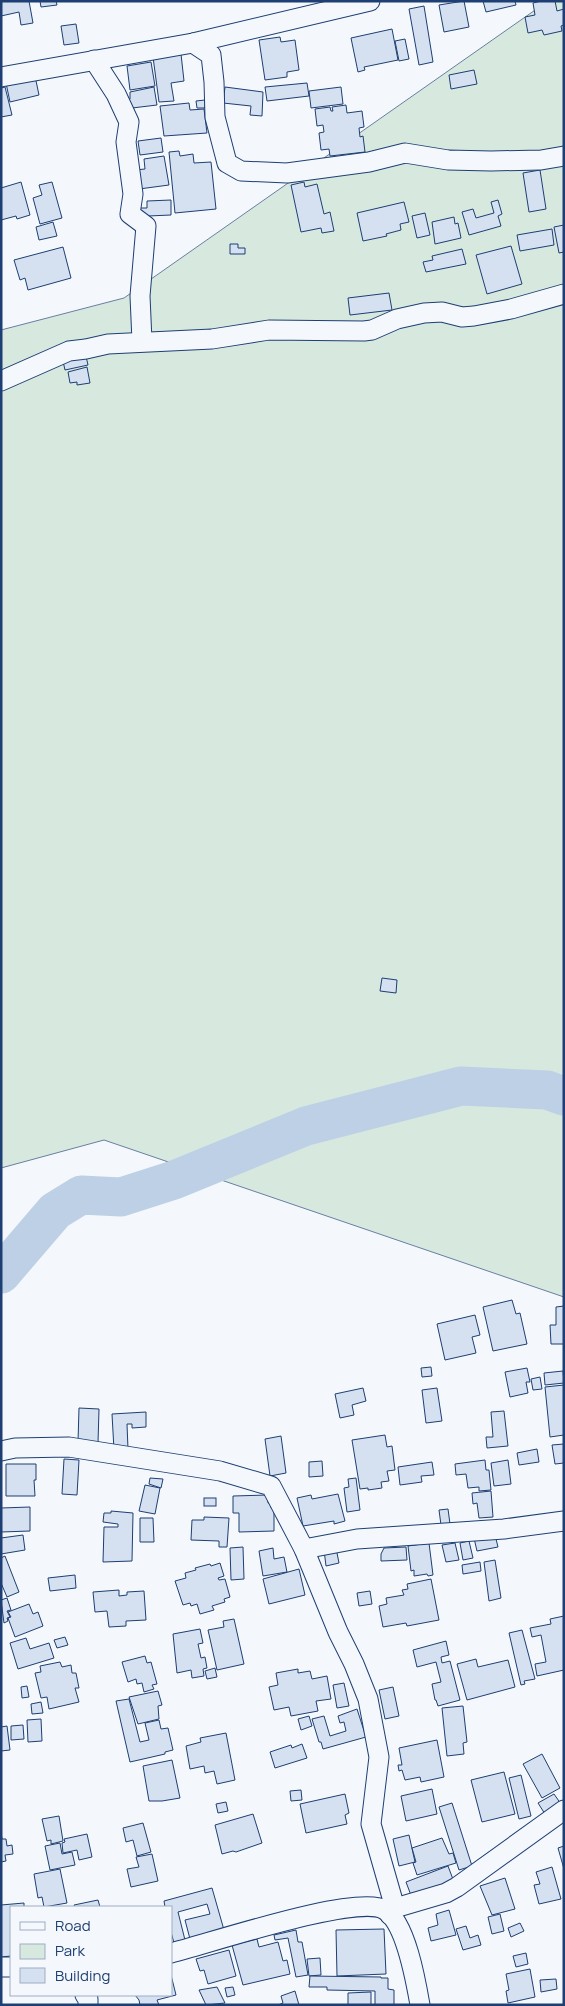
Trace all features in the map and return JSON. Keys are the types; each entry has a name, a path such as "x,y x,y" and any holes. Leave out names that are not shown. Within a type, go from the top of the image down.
{"street":[{"path":"1,77 193,43 370,1"},
{"path":"193,43 211,55 216,118 227,163 241,171 288,173 369,162 404,153 448,160 491,161 541,160 564,156"},
{"path":"94,60 116,94 129,122 126,142 133,194 130,214 146,226 140,296 142,341"},
{"path":"1,381 69,351 108,344 212,339 254,331 364,331 372,330 397,319 424,313 442,312 462,317 474,316 512,309 564,294"},
{"path":"1,1452 16,1448 70,1447 220,1471 271,1486 304,1549 368,1699 379,1757 371,1824 393,1912 410,1953 420,2005"},
{"path":"304,1549 357,1539 504,1529 564,1521"},
{"path":"172,1953 284,1921 367,1905 393,1912 452,1890 564,1810"}],"green space":[{"path":"548,1 564,1 564,1297 104,1140 1,1168 1,330 124,298"}],"building":[{"path":"1,1 29,1 33,23 21,25 19,12 1,16"},
{"path":"40,1 56,1 57,5 41,7"},
{"path":"464,1 469,27 444,32 439,5"},
{"path":"483,1 515,1 516,5 486,12"},
{"path":"555,1 557,11 564,9 562,31 544,35 542,30 528,33 525,17 535,15 533,3"},
{"path":"424,6 433,62 419,65 409,9"},
{"path":"76,24 79,43 64,45 61,26"},
{"path":"392,29 398,60 364,67 365,70 358,72 351,38"},
{"path":"280,37 281,42 295,40 299,70 287,72 287,77 265,80 259,40"},
{"path":"405,39 409,59 399,61 395,41"},
{"path":"181,54 184,81 171,83 174,101 159,102 153,57"},
{"path":"151,62 155,86 130,90 127,66"},
{"path":"474,70 477,84 451,89 449,75"},
{"path":"35,76 39,95 10,102 6,83"},
{"path":"307,83 309,96 267,101 265,87"},
{"path":"5,87 12,115 1,117 1,88"},
{"path":"154,87 157,105 132,108 123,101 130,99 130,92"},
{"path":"225,87 263,92 262,116 250,115 251,106 223,103"},
{"path":"341,87 343,104 311,108 309,91"},
{"path":"205,100 205,108 197,108 196,101"},
{"path":"189,103 190,110 204,109 207,133 164,136 160,106"},
{"path":"346,105 347,113 362,111 364,127 359,128 360,137 363,136 365,152 330,156 329,149 321,150 319,133 324,132 323,125 317,126 315,109 330,107 331,111 333,111 332,107"},
{"path":"161,138 163,152 140,155 138,141"},
{"path":"179,151 180,156 193,154 194,163 211,162 216,209 175,213 169,152"},
{"path":"164,156 169,185 139,189 135,170 145,169 144,159"},
{"path":"540,170 546,209 529,212 523,173"},
{"path":"21,182 30,215 17,219 16,216 1,220 1,188"},
{"path":"52,182 62,218 40,224 33,198 42,195 39,185"},
{"path":"304,182 305,187 317,184 324,214 330,212 334,231 322,233 321,228 301,232 291,185"},
{"path":"171,200 171,215 148,216 137,208 147,208 147,201"},
{"path":"498,200 502,214 498,216 501,226 469,235 462,212 473,209 476,218 494,213 491,202"},
{"path":"404,202 409,222 400,224 401,230 386,234 387,236 363,241 357,213"},
{"path":"425,213 430,235 417,238 412,216"},
{"path":"454,217 455,224 458,223 461,238 435,244 432,222"},
{"path":"53,222 57,236 39,240 36,227"},
{"path":"564,225 564,252 559,253 554,227"},
{"path":"552,229 554,245 520,251 517,235"},
{"path":"230,244 238,244 238,248 245,248 245,254 230,254"},
{"path":"511,246 522,284 487,294 476,255"},
{"path":"63,247 71,278 28,290 25,278 20,280 14,260"},
{"path":"462,249 466,264 426,272 423,262 433,260 432,256"},
{"path":"389,293 392,310 350,315 348,298"},
{"path":"85,352 88,365 65,370 62,357"},
{"path":"87,367 90,383 77,385 77,382 70,383 68,372"},
{"path":"382,978 397,980 396,993 380,991"},
{"path":"512,1300 516,1314 520,1313 527,1344 493,1351 483,1307"},
{"path":"564,1306 564,1344 551,1344 550,1325 556,1325 556,1307"},
{"path":"475,1315 480,1335 472,1337 476,1353 445,1360 437,1324"},
{"path":"431,1367 432,1376 422,1377 421,1368"},
{"path":"527,1368 530,1382 526,1382 528,1393 510,1397 505,1372"},
{"path":"563,1371 564,1383 545,1385 544,1373"},
{"path":"540,1377 542,1389 533,1390 531,1379"},
{"path":"564,1385 564,1435 550,1437 545,1387"},
{"path":"363,1388 366,1401 352,1405 354,1415 340,1418 335,1394"},
{"path":"437,1388 442,1421 426,1423 422,1390"},
{"path":"79,1408 99,1409 98,1443 78,1442"},
{"path":"504,1411 508,1446 487,1448 486,1437 493,1437 491,1412"},
{"path":"146,1412 146,1427 132,1428 132,1424 127,1424 128,1449 114,1450 112,1414"},
{"path":"385,1435 387,1447 392,1446 395,1470 387,1471 389,1481 381,1482 382,1488 360,1489 352,1440"},
{"path":"281,1436 286,1473 270,1476 265,1439"},
{"path":"564,1444 564,1463 555,1464 552,1445"},
{"path":"537,1449 539,1462 519,1465 517,1453"},
{"path":"64,1459 79,1460 77,1495 62,1494"},
{"path":"485,1460 486,1470 489,1470 491,1490 479,1491 479,1487 468,1488 466,1474 456,1475 455,1464"},
{"path":"508,1460 511,1484 494,1486 491,1463"},
{"path":"322,1461 323,1476 309,1477 309,1462"},
{"path":"432,1462 434,1475 421,1476 422,1482 400,1485 398,1467"},
{"path":"6,1464 36,1464 35,1496 6,1496"},
{"path":"150,1478 163,1479 161,1488 149,1484"},
{"path":"356,1478 360,1510 347,1512 344,1488 349,1487 348,1479"},
{"path":"145,1485 160,1488 155,1514 139,1511"},
{"path":"491,1491 493,1517 479,1518 477,1503 473,1504 472,1493"},
{"path":"338,1494 345,1521 334,1524 334,1521 303,1526 297,1498 311,1495 312,1499"},
{"path":"268,1495 268,1503 271,1503 271,1508 274,1508 274,1531 239,1532 239,1513 233,1513 233,1496"},
{"path":"204,1498 216,1498 216,1506 204,1506"},
{"path":"30,1507 30,1531 1,1532 1,1508"},
{"path":"448,1509 450,1524 441,1525 439,1510"},
{"path":"111,1511 133,1513 132,1561 103,1562 104,1527 118,1527 118,1524 103,1522 104,1513 111,1513"},
{"path":"204,1517 229,1518 227,1547 219,1547 219,1541 191,1540 192,1520 204,1520"},
{"path":"140,1518 153,1518 154,1542 140,1542"},
{"path":"23,1535 25,1550 1,1554 1,1538"},
{"path":"495,1535 498,1547 477,1551 474,1538"},
{"path":"469,1541 473,1558 463,1560 460,1543"},
{"path":"429,1543 433,1575 414,1576 414,1570 411,1571 408,1546"},
{"path":"455,1543 459,1560 446,1562 442,1545"},
{"path":"243,1547 244,1579 231,1580 230,1548"},
{"path":"406,1547 407,1560 381,1561 381,1554 384,1548"},
{"path":"273,1548 274,1559 284,1557 287,1572 263,1576 259,1551"},
{"path":"336,1548 339,1563 326,1566 324,1550"},
{"path":"5,1556 19,1592 7,1597 1,1583 1,1558"},
{"path":"495,1560 501,1598 489,1601 484,1562"},
{"path":"480,1562 481,1571 463,1574 462,1565"},
{"path":"220,1563 224,1576 218,1578 219,1580 225,1579 230,1597 224,1599 225,1602 212,1606 214,1610 200,1614 197,1604 191,1606 190,1603 183,1605 175,1581 186,1578 185,1573 196,1570 195,1568"},
{"path":"299,1569 305,1595 269,1604 263,1579"},
{"path":"75,1575 76,1588 50,1591 48,1578"},
{"path":"431,1579 439,1620 407,1626 406,1623 383,1627 379,1606 387,1604 386,1598 404,1595 402,1590 408,1589 407,1584"},
{"path":"119,1590 119,1596 127,1595 127,1592 144,1591 146,1620 126,1621 126,1626 109,1627 107,1611 95,1612 93,1592"},
{"path":"370,1591 372,1604 359,1606 357,1593"},
{"path":"7,1598 11,1610 7,1611 10,1617 4,1623 1,1600"},
{"path":"29,1604 33,1614 38,1612 43,1626 15,1637 8,1618 11,1617 8,1612"},
{"path":"564,1616 564,1670 537,1676 535,1664 546,1662 541,1635 532,1637 530,1628 551,1624 550,1619"},
{"path":"234,1619 244,1664 217,1670 208,1630 224,1627 223,1621"},
{"path":"200,1629 203,1643 198,1644 201,1658 205,1657 207,1668 203,1669 204,1676 192,1678 191,1670 177,1673 173,1634"},
{"path":"522,1630 535,1679 524,1681 525,1684 521,1685 509,1633"},
{"path":"65,1637 68,1645 57,1648 54,1640"},
{"path":"26,1638 30,1649 49,1643 54,1658 18,1669 10,1643"},
{"path":"446,1641 449,1655 441,1657 442,1663 450,1661 460,1700 438,1706 432,1684 441,1682 436,1662 417,1667 413,1650"},
{"path":"145,1656 147,1663 151,1662 157,1684 152,1685 154,1689 144,1692 142,1683 137,1684 136,1679 128,1682 122,1662"},
{"path":"476,1659 478,1667 508,1660 515,1687 467,1700 457,1664"},
{"path":"60,1662 62,1667 71,1665 72,1673 76,1673 79,1688 75,1688 79,1702 49,1709 47,1697 41,1698 35,1673 41,1672 40,1666"},
{"path":"215,1668 217,1677 207,1679 205,1671"},
{"path":"298,1669 298,1673 310,1671 312,1679 327,1676 331,1699 316,1701 318,1711 291,1716 289,1707 274,1710 269,1687 278,1685 276,1673"},
{"path":"344,1683 349,1706 337,1708 333,1685"},
{"path":"27,1686 29,1697 22,1698 21,1687"},
{"path":"393,1687 399,1716 385,1719 379,1690"},
{"path":"158,1691 162,1705 158,1706 159,1719 138,1724 129,1697"},
{"path":"129,1699 140,1742 149,1740 145,1723 159,1720 161,1729 168,1728 173,1750 165,1752 165,1754 130,1762 116,1701"},
{"path":"41,1702 43,1713 32,1714 31,1704"},
{"path":"463,1706 467,1742 463,1743 464,1754 447,1756 442,1708"},
{"path":"357,1709 366,1737 323,1749 312,1719 324,1716 330,1736 346,1731 344,1722 340,1723 338,1716"},
{"path":"309,1716 312,1726 301,1730 298,1719"},
{"path":"41,1719 42,1741 28,1742 27,1720"},
{"path":"23,1725 24,1739 11,1740 11,1726"},
{"path":"7,1726 10,1750 1,1751 1,1727"},
{"path":"226,1733 235,1780 217,1784 214,1771 205,1773 204,1766 190,1769 186,1746 201,1742 200,1738"},
{"path":"437,1740 444,1777 421,1782 420,1777 405,1780 402,1770 399,1771 398,1765 402,1765 399,1748"},
{"path":"302,1744 307,1758 275,1768 270,1752 291,1745 292,1748"},
{"path":"542,1754 560,1788 542,1798 523,1764"},
{"path":"172,1760 180,1798 149,1801 143,1766"},
{"path":"504,1772 515,1814 482,1822 471,1780"},
{"path":"521,1775 531,1816 519,1819 509,1778"},
{"path":"432,1789 437,1814 406,1821 401,1796"},
{"path":"301,1790 302,1800 291,1801 290,1791"},
{"path":"345,1794 349,1813 345,1815 347,1824 306,1833 300,1804"},
{"path":"554,1794 561,1804 545,1814 538,1803"},
{"path":"226,1802 228,1811 218,1813 216,1804"},
{"path":"452,1803 472,1866 459,1870 439,1807"},
{"path":"253,1814 262,1843 236,1852 222,1854 215,1825"},
{"path":"59,1816 63,1841 51,1844 51,1840 47,1841 42,1819"},
{"path":"143,1823 151,1852 137,1856 133,1840 126,1842 123,1828"},
{"path":"1,1832 2,1839 6,1839 7,1846 12,1845 13,1854 5,1855 6,1861 1,1862"},
{"path":"87,1834 92,1857 79,1860 77,1850 63,1853 62,1843 65,1842 64,1839"},
{"path":"409,1835 415,1862 399,1866 393,1839"},
{"path":"442,1838 449,1854 453,1853 456,1863 417,1875 413,1863 416,1862 412,1848"},
{"path":"60,1843 62,1854 72,1852 75,1865 50,1870 45,1846"},
{"path":"564,1846 564,1869 558,1848"},
{"path":"152,1854 158,1881 131,1887 127,1869 139,1867 136,1857"},
{"path":"448,1866 454,1882 412,1898 406,1882"},
{"path":"552,1867 561,1899 539,1904 534,1885 540,1884 536,1872"},
{"path":"60,1869 67,1903 44,1906 42,1897 38,1898 34,1874"},
{"path":"505,1878 515,1909 492,1915 480,1886"},
{"path":"212,1888 224,1930 190,1939 185,1920 210,1914 207,1904 178,1912 185,1940 174,1943 172,1936 172,1906 165,1906 164,1901"},
{"path":"98,1900 100,1906 74,1906"},
{"path":"24,1903 24,1906 10,1906 10,1956 1,1957 1,1905"},
{"path":"449,1910 456,1935 431,1941 428,1928 438,1925 436,1914"},
{"path":"500,1914 504,1931 492,1934 488,1917"},
{"path":"520,1923 524,1931 511,1937 508,1928"},
{"path":"466,1926 470,1938 478,1935 481,1945 463,1950 456,1929"},
{"path":"384,1929 386,1974 337,1976 336,1930"},
{"path":"296,1930 298,1942 302,1942 308,1975 296,1977 288,1938 275,1940 274,1935"},
{"path":"257,1939 259,1947 278,1942 283,1961 287,1960 290,1974 243,1985 232,1945"},
{"path":"229,1950 236,1976 208,1984 204,1970 200,1971 196,1959"},
{"path":"526,1953 528,1964 516,1967 513,1956"},
{"path":"320,1958 321,1975 309,1976 307,1959"},
{"path":"530,1969 535,1997 508,2003 506,1991 509,1990 506,1974"},
{"path":"310,1976 388,1978 388,1989 394,1990 394,2005 375,2005 375,1991 327,1990 327,1987 309,1987"},
{"path":"172,1979 176,1995 157,2000 159,2005 140,2005 136,1996 172,1996"},
{"path":"556,1979 557,1989 541,1992 540,1980"},
{"path":"217,1987 225,2003 206,2005 199,1990"},
{"path":"233,1987 235,1995 227,1997 225,1988"},
{"path":"295,1991 299,2005 278,2005 283,2003 281,1996"},
{"path":"371,1992 371,2005 348,2005 348,1993"}],"waterway":[{"path":"1,1274 55,1211 81,1195 121,1197 174,1180 306,1126 461,1086 547,1090 564,1096"}]}
